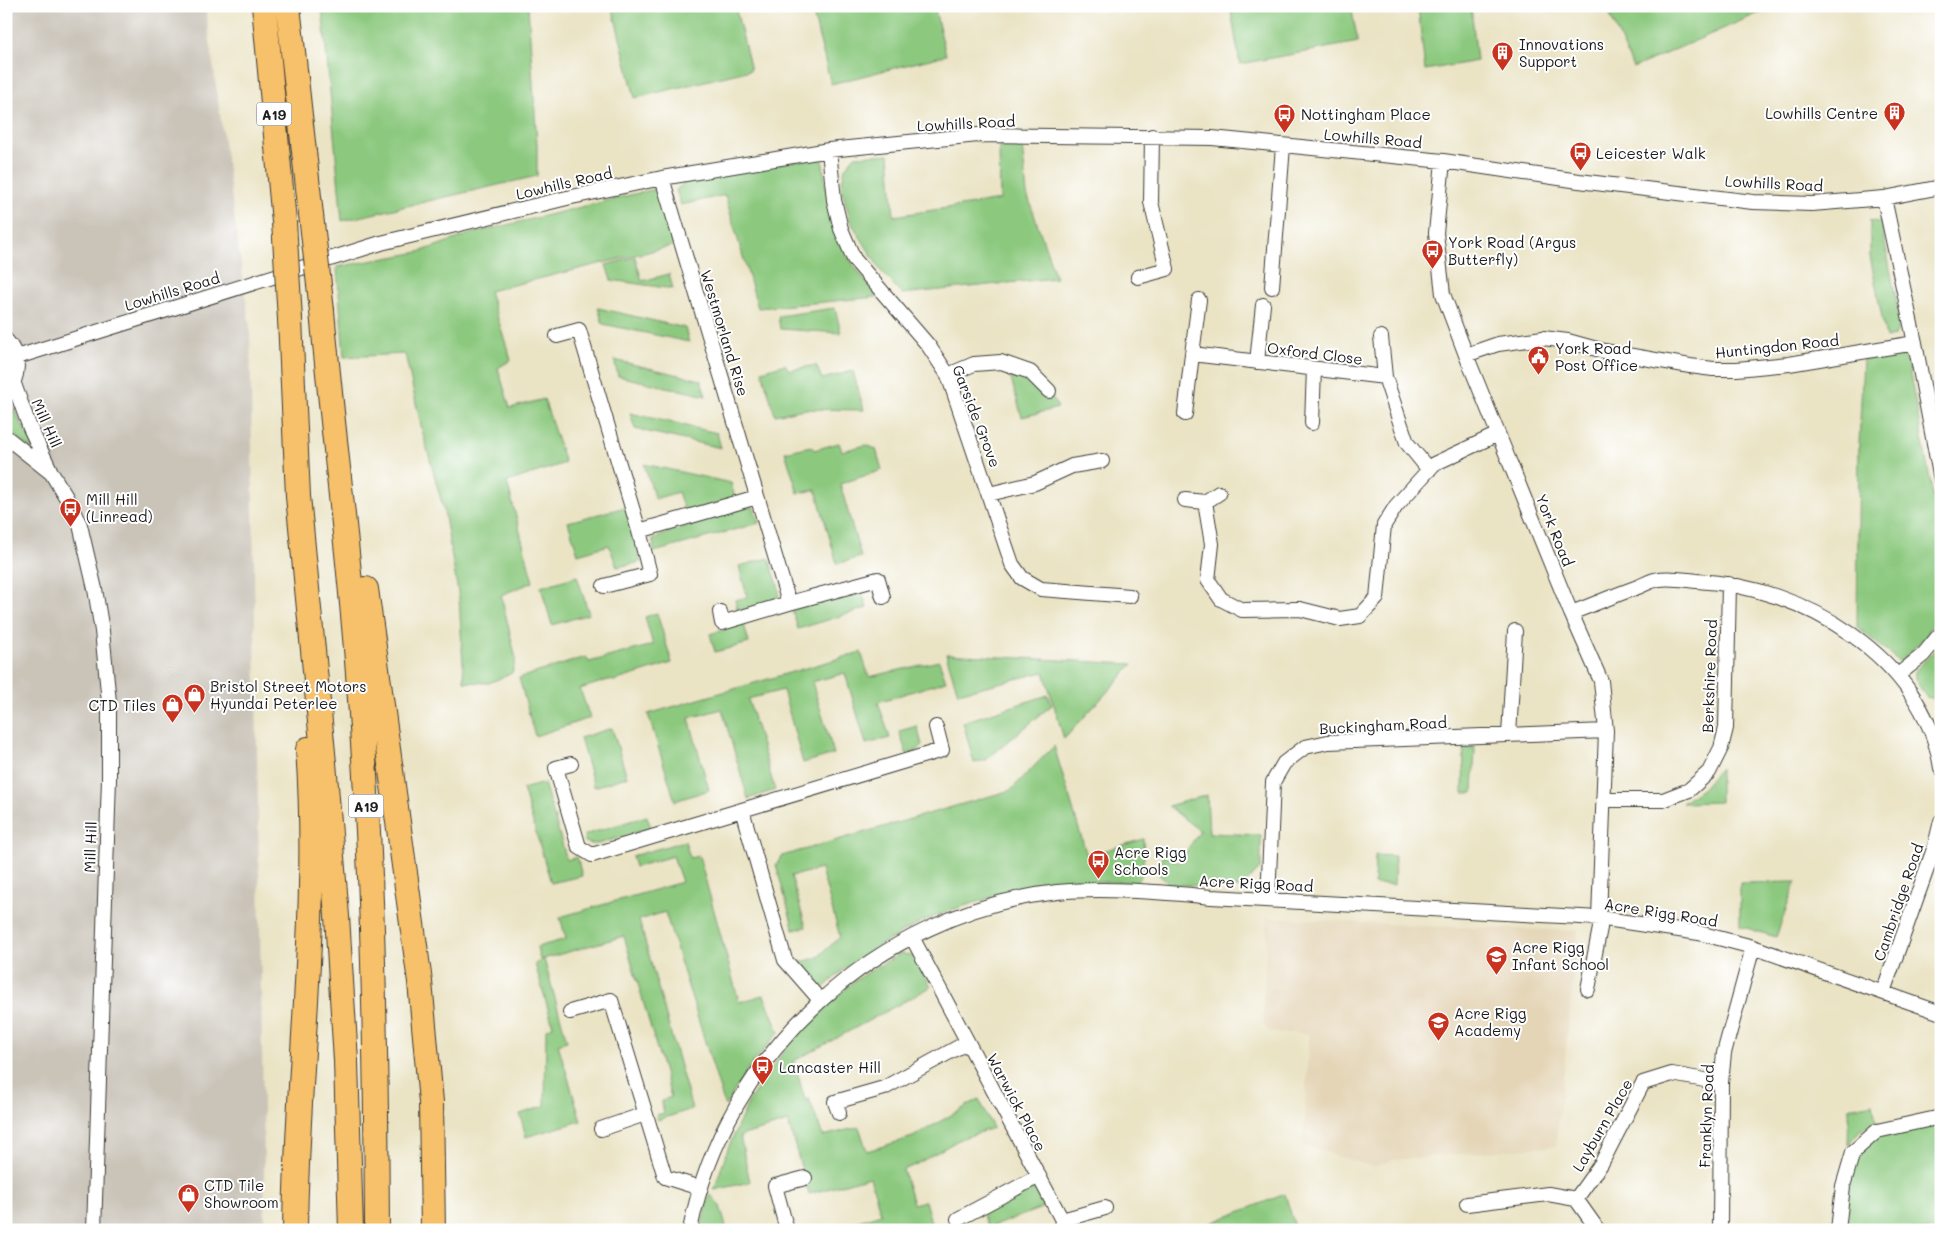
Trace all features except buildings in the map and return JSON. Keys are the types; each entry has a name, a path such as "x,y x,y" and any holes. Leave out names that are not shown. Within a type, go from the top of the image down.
{"highway":[{"name":"A19","path":"264,6 284,222 298,496 337,916 346,1061 351,1230"},
{"name":"A19","path":"288,6 353,615 364,773 376,1061 377,1230"},
{"path":"329,384 349,458 419,972 431,1102 433,1230"},
{"path":"295,1230 311,900 308,753 300,628 304,557"}],"street":[{"name":"Lowhills Road","path":"16,358 380,243 567,198 662,178 828,150 978,135 1212,138 1443,161 1579,181 1753,202 1812,204 1884,198 1941,187"},
{"path":"1138,277 1167,268 1151,202 1152,136"},
{"path":"1272,287 1283,146"},
{"name":"Garside Grove","path":"828,150 834,200 841,229 854,259 928,345 948,375 1012,564 1022,578 1040,589 1130,596"},
{"name":"York Road","path":"1443,161 1436,233 1443,294 1466,356 1571,613 1601,681 1606,731 1600,928 1588,989"},
{"name":"Westmorland Rise","path":"662,178 789,603"},
{"path":"1884,198 1915,343 1941,480"},
{"path":"1185,414 1198,300"},
{"path":"1257,362 1263,306"},
{"path":"557,336 579,330 650,574 604,586"},
{"path":"1381,337 1385,377 1407,443 1428,470"},
{"name":"Huntingdon Road","path":"1466,356 1498,344 1543,338 1568,341 1604,351 1699,367 1737,369 1808,361 1915,343"},
{"path":"6,340 11,345 18,371 10,390"},
{"name":"Oxford Close","path":"1192,354 1385,377"},
{"path":"948,375 974,364 1001,362 1030,372 1050,391"},
{"path":"1312,423 1314,369"},
{"name":"Mill Hill","path":"10,390 52,474 66,497 81,532 97,598 109,702 109,779 94,1230"},
{"path":"1205,502 1212,544 1208,580 1221,599 1242,610 1300,609 1340,619 1360,616 1377,598 1384,525 1396,506 1434,464 1498,434"},
{"name":"Mill Hill","path":"6,437 52,474"},
{"path":"989,494 1035,483 1072,466 1102,461"},
{"path":"1185,500 1205,502 1219,493"},
{"path":"639,532 758,497"},
{"path":"720,612 722,623 878,579 883,597"},
{"path":"1571,613 1660,579 1720,582 1786,599 1810,610 1853,635 1881,657 1898,675 1930,725 1941,768"},
{"name":"Berkshire Road","path":"1603,800 1663,800 1689,790 1709,772 1722,748 1726,728 1729,584"},
{"path":"1509,735 1515,631"},
{"path":"1898,675 1923,655 1941,632"},
{"path":"571,764 556,768 579,847 592,854 942,750 936,726"},
{"name":"Buckingham Road","path":"1268,900 1273,782 1284,764 1305,747 1328,742 1606,731"},
{"path":"742,810 785,960 820,1000"},
{"name":"Cambridge Road","path":"1883,992 1935,846 1941,821"},
{"name":"Acre Rigg Road","path":"690,1230 700,1188 713,1153 740,1098 778,1044 820,1000 869,962 912,938 968,913 1007,901 1057,892 1151,892 1599,918 1699,933 1753,947 1941,1013"},
{"name":"Warwick Place","path":"912,938 1062,1220 1106,1208"},
{"name":"Franklyn Road","path":"1720,1230 1721,1083 1724,1053 1753,947"},
{"path":"570,1012 610,1000 644,1114 665,1176 700,1188"},
{"path":"839,1113 835,1102 884,1088 966,1042"},
{"name":"Layburn Place","path":"1576,1199 1601,1164 1643,1083 1672,1074 1721,1083"},
{"path":"601,1129 644,1114"},
{"path":"1838,1230 1843,1186 1853,1152 1877,1131 1941,1117"},
{"path":"958,1218 1039,1176"},
{"path":"787,1230 775,1186 805,1178"},
{"path":"1467,1204 1548,1194 1576,1199 1598,1230"}],"shaded area":[{"path":"6,6 205,6 250,329 265,1230 6,1230"},
{"name":"Acre Rigg Academy","path":"1267,917 1421,926 1578,931 1556,1146 1392,1160 1373,1167 1303,1145 1309,1034 1269,1032 1263,1023"}],"green space":[{"path":"322,6 528,6 537,145 537,176 342,221"},
{"path":"612,6 735,6 751,70 635,98"},
{"path":"811,6 934,6 946,55 831,84"},
{"path":"1230,6 1351,6 1358,42 1240,64"},
{"path":"1418,6 1471,6 1477,61 1425,70"},
{"path":"1606,6 1775,6 1633,68"},
{"path":"1022,145 1027,194 1056,278 902,294 881,271 851,222 841,187 845,168 855,156 889,154 894,216 1000,200 999,146"},
{"path":"822,157 827,195 847,256 877,297 758,308 725,195 681,205 676,190 688,178"},
{"path":"659,188 676,245 489,291 511,360 498,368 510,408 544,399 565,463 507,482 533,582 501,595 516,659 512,673 489,683 464,682 459,598 444,511 422,430 405,354 344,357 337,267 419,252 470,234"},
{"path":"1870,220 1881,223 1901,325 1894,336 1886,338 1870,256"},
{"path":"635,257 642,281 669,274 673,289 611,280 606,265"},
{"path":"598,308 685,328 689,342 603,324"},
{"path":"835,308 841,333 780,329 778,316"},
{"path":"1896,353 1907,358 1941,538 1941,598 1927,635 1900,662 1857,627 1859,444 1863,359"},
{"path":"614,360 701,380 706,396 618,376"},
{"path":"785,364 789,370 816,365 822,379 853,371 864,410 804,409 775,415 762,371"},
{"path":"1008,369 1029,374 1052,396 1058,408 1022,417"},
{"path":"11,405 35,449 33,450 6,429 6,408"},
{"path":"630,413 717,433 721,448 635,429"},
{"path":"839,443 842,451 866,445 876,449 882,470 840,484 861,557 837,564 816,490 798,493 785,452 811,446 814,450"},
{"path":"644,464 731,483 735,498 685,512 678,492 655,499"},
{"path":"753,506 759,523 654,552 653,540 667,533 741,508"},
{"path":"626,507 641,562 617,567 609,545 578,554 568,522"},
{"path":"769,558 779,589 779,597 774,602 743,612 737,608 735,600 747,597 739,566"},
{"path":"577,576 589,614 552,625 541,587"},
{"path":"861,589 867,608 798,629 792,610"},
{"path":"657,613 672,663 614,681 608,680 580,689 590,718 535,736 519,678 586,657 589,662 653,645 645,617"},
{"path":"744,624 749,643 715,652 710,634"},
{"path":"1941,644 1941,700 1926,697 1915,679 1915,671"},
{"path":"861,652 869,677 939,661 946,681 878,702 890,738 866,744 845,673 812,682 834,754 803,763 783,690 748,699 775,790 748,799 722,709 689,718 709,790 675,801 648,714"},
{"path":"946,654 1133,664 1064,739 1044,672 958,693"},
{"path":"1048,695 1052,705 986,760 974,763 963,722"},
{"path":"917,726 922,745 918,750 907,755 899,731"},
{"path":"612,728 627,777 594,787 580,738"},
{"path":"1054,746 1087,856 1143,839 1144,857 1141,877 1135,882 1076,882 1022,888 951,910 921,922 873,949 844,969 822,989 799,963 818,957 840,937 821,869 791,876 806,927 794,930 776,865 782,856 1011,790"},
{"path":"1464,748 1475,748 1473,793 1463,793"},
{"path":"1720,768 1720,802 1682,803 1703,788"},
{"path":"544,783 567,860 577,857 582,876 551,883 523,789"},
{"path":"1207,795 1209,833 1261,835 1261,868 1240,888 1169,884 1159,875 1159,862 1164,855 1178,863 1200,831 1168,806"},
{"path":"647,816 651,828 598,844 585,842 584,835"},
{"path":"685,841 690,858 699,856 739,1002 764,995 779,1032 748,1069 725,1106 665,912 639,920 692,1109 658,1120 656,1115 664,1113 661,1101 671,1097 624,936 540,960 537,947 566,939 560,917 682,882 673,856 635,867 632,856"},
{"path":"1375,855 1395,856 1394,885 1374,884"},
{"path":"1796,882 1776,937 1740,926 1740,883"},
{"path":"901,953 916,957 931,987 794,1061 805,1100 809,1099 823,1136 859,1127 867,1151 913,1137 979,1099 993,1128 960,1139 903,1170 913,1204 925,1201 932,1226 922,1230 830,1230 881,1214 870,1177 809,1194 788,1122 740,1136 750,1182 714,1190 728,1148 750,1099 786,1048 825,1006 857,979"},
{"path":"544,959 567,1041 558,1044 581,1121 526,1137 520,1114 545,1106 546,1029 553,1026 535,964"},
{"path":"1873,1103 1876,1122 1861,1129 1848,1145 1849,1108"},
{"path":"1941,1121 1941,1230 1842,1230 1849,1175 1862,1150 1879,1133"},
{"path":"1028,1190 1037,1190 1041,1194 1044,1200 1042,1208 988,1228 982,1214"},
{"path":"710,1194 720,1206 727,1230 700,1230"},
{"path":"1285,1194 1296,1230 1193,1230"}],"place":[{"name":"Innovations Support","path":"1503,72"},
{"name":"Lowhills Centre","path":"1894,132"},
{"name":"Nottingham Place","path":"1285,133"},
{"name":"Leicester Walk","path":"1580,172"},
{"name":"York Road (Argus Butterfly)","path":"1432,270"},
{"name":"York Road Post Office","path":"1539,376"},
{"name":"Mill Hill (Linread)","path":"70,527"},
{"name":"Bristol Street Motors Hyundai Peterlee","path":"194,714"},
{"name":"CTD Tiles","path":"172,724"},
{"name":"Acre Rigg Schools","path":"1098,880"},
{"name":"Acre Rigg Infant School","path":"1496,975"},
{"name":"Acre Rigg Academy","path":"1438,1041"},
{"name":"Lancaster Hill","path":"763,1086"},
{"name":"CTD Tile Showroom","path":"188,1213"}]}
